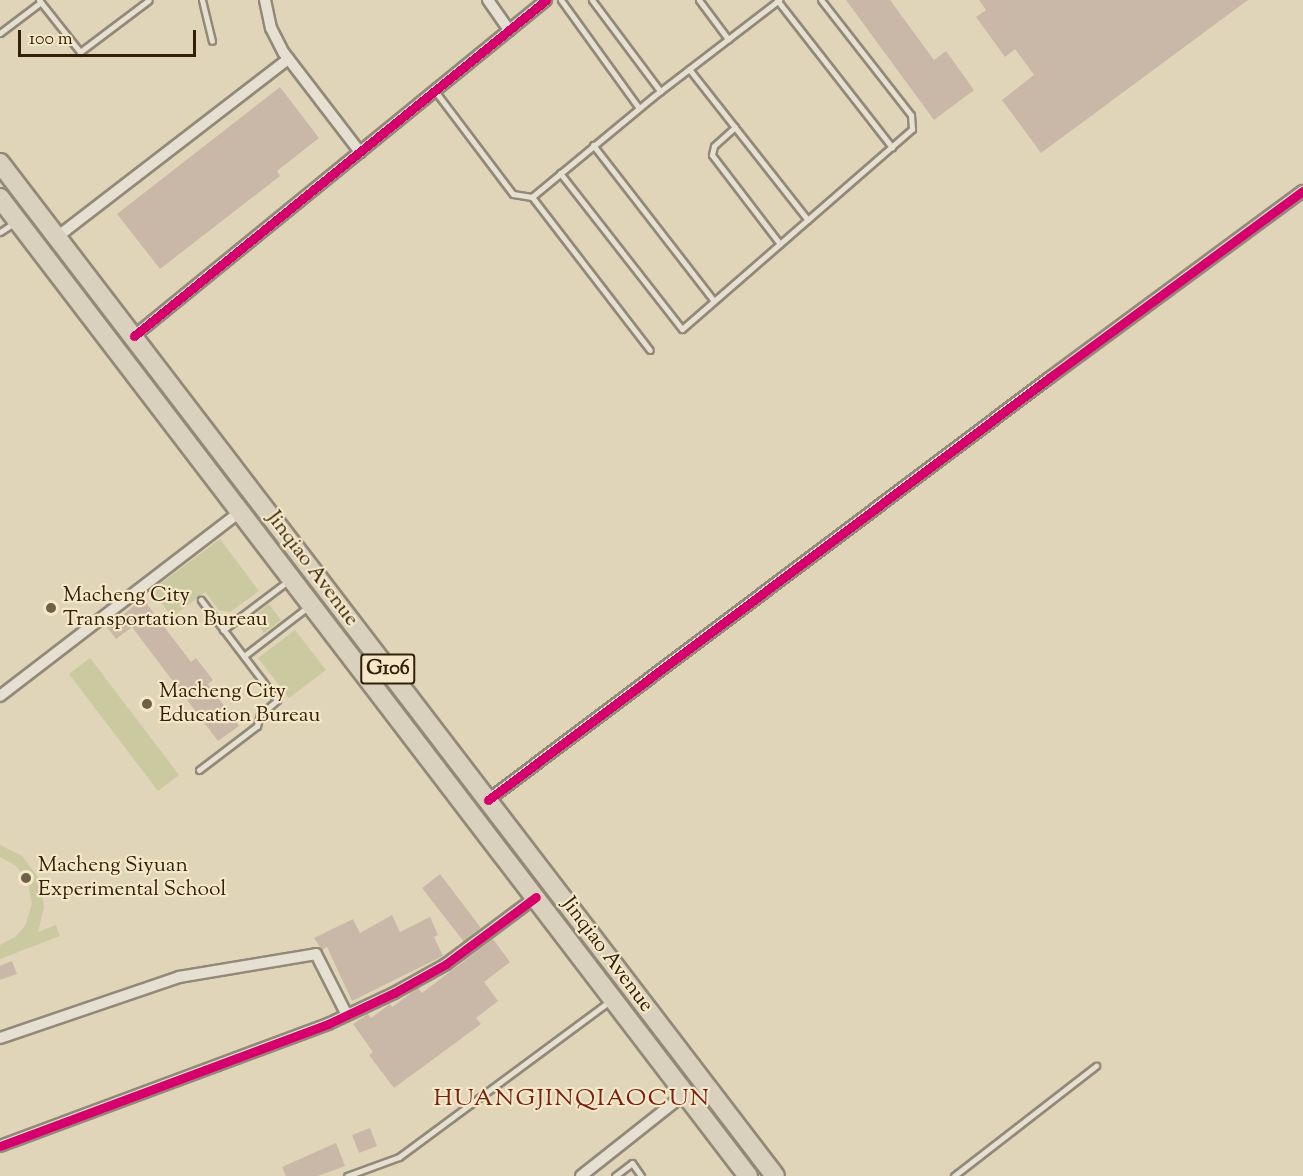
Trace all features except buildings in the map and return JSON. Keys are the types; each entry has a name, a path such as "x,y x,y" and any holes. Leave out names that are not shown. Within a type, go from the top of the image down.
{"highway":[{"name":"Jinqiao Avenue","path":"0,163 775,1176"},
{"name":"Jinqiao Avenue","path":"0,198 686,1094 742,1174"}],"street":[{"path":"265,0 272,28 288,59 360,152"},
{"path":"488,0 509,30"},
{"path":"134,336 546,0"},
{"path":"57,237 288,59"},
{"path":"488,800 1049,378 1303,191"},
{"path":"0,696 241,511"},
{"path":"0,1146 128,1100 347,1015 446,964 536,897"},
{"path":"0,1038 179,977 316,954 347,1015"},
{"path":"581,1176 686,1094"}],"lane":[{"path":"0,33 40,1 80,52 149,0"},
{"path":"202,0 212,41"},
{"path":"561,0 639,108"},
{"path":"592,0 660,91"},
{"path":"699,0 728,39"},
{"path":"532,197 660,91 778,0 892,147"},
{"path":"560,173 682,328 912,129 911,115 821,0"},
{"path":"689,69 808,220"},
{"path":"435,91 513,194 532,197 650,350"},
{"path":"735,127 714,146 712,155 780,244"},
{"path":"594,145 714,301"},
{"path":"0,232 17,220"},
{"path":"223,630 292,578"},
{"path":"199,770 257,726 260,715 277,700 201,600"},
{"path":"244,656 312,604"},
{"path":"347,1176 359,1174 399,1157 613,999"},
{"path":"954,1176 1096,1066"},
{"path":"615,1176 632,1163 641,1176"}],"green space":[{"path":"220,539 259,591 230,612 219,610 205,592 172,617 152,590"},
{"path":"269,604 281,620 264,633 252,617"},
{"path":"295,630 326,670 289,698 258,658"},
{"path":"90,658 179,775 158,791 69,674"},
{"path":"0,845 22,856 40,880 44,907 38,932 56,925 60,936 0,959 0,945 15,937 25,926 32,904 27,879 16,866 0,857"}],"cycle path":[{"path":"134,336 546,0"},
{"path":"488,800 1049,378 1303,191"},
{"path":"0,1146 328,1024 394,993 446,964 536,897"}],"place":[{"name":"Macheng City Transportation Bureau","path":"51,608"},
{"name":"Macheng City Education Bureau","path":"147,704"},
{"name":"Macheng Siyuan Experimental School","path":"26,878"}],"district":[{"name":"HUANGJINQIAOCUN","path":"572,1100"}]}
